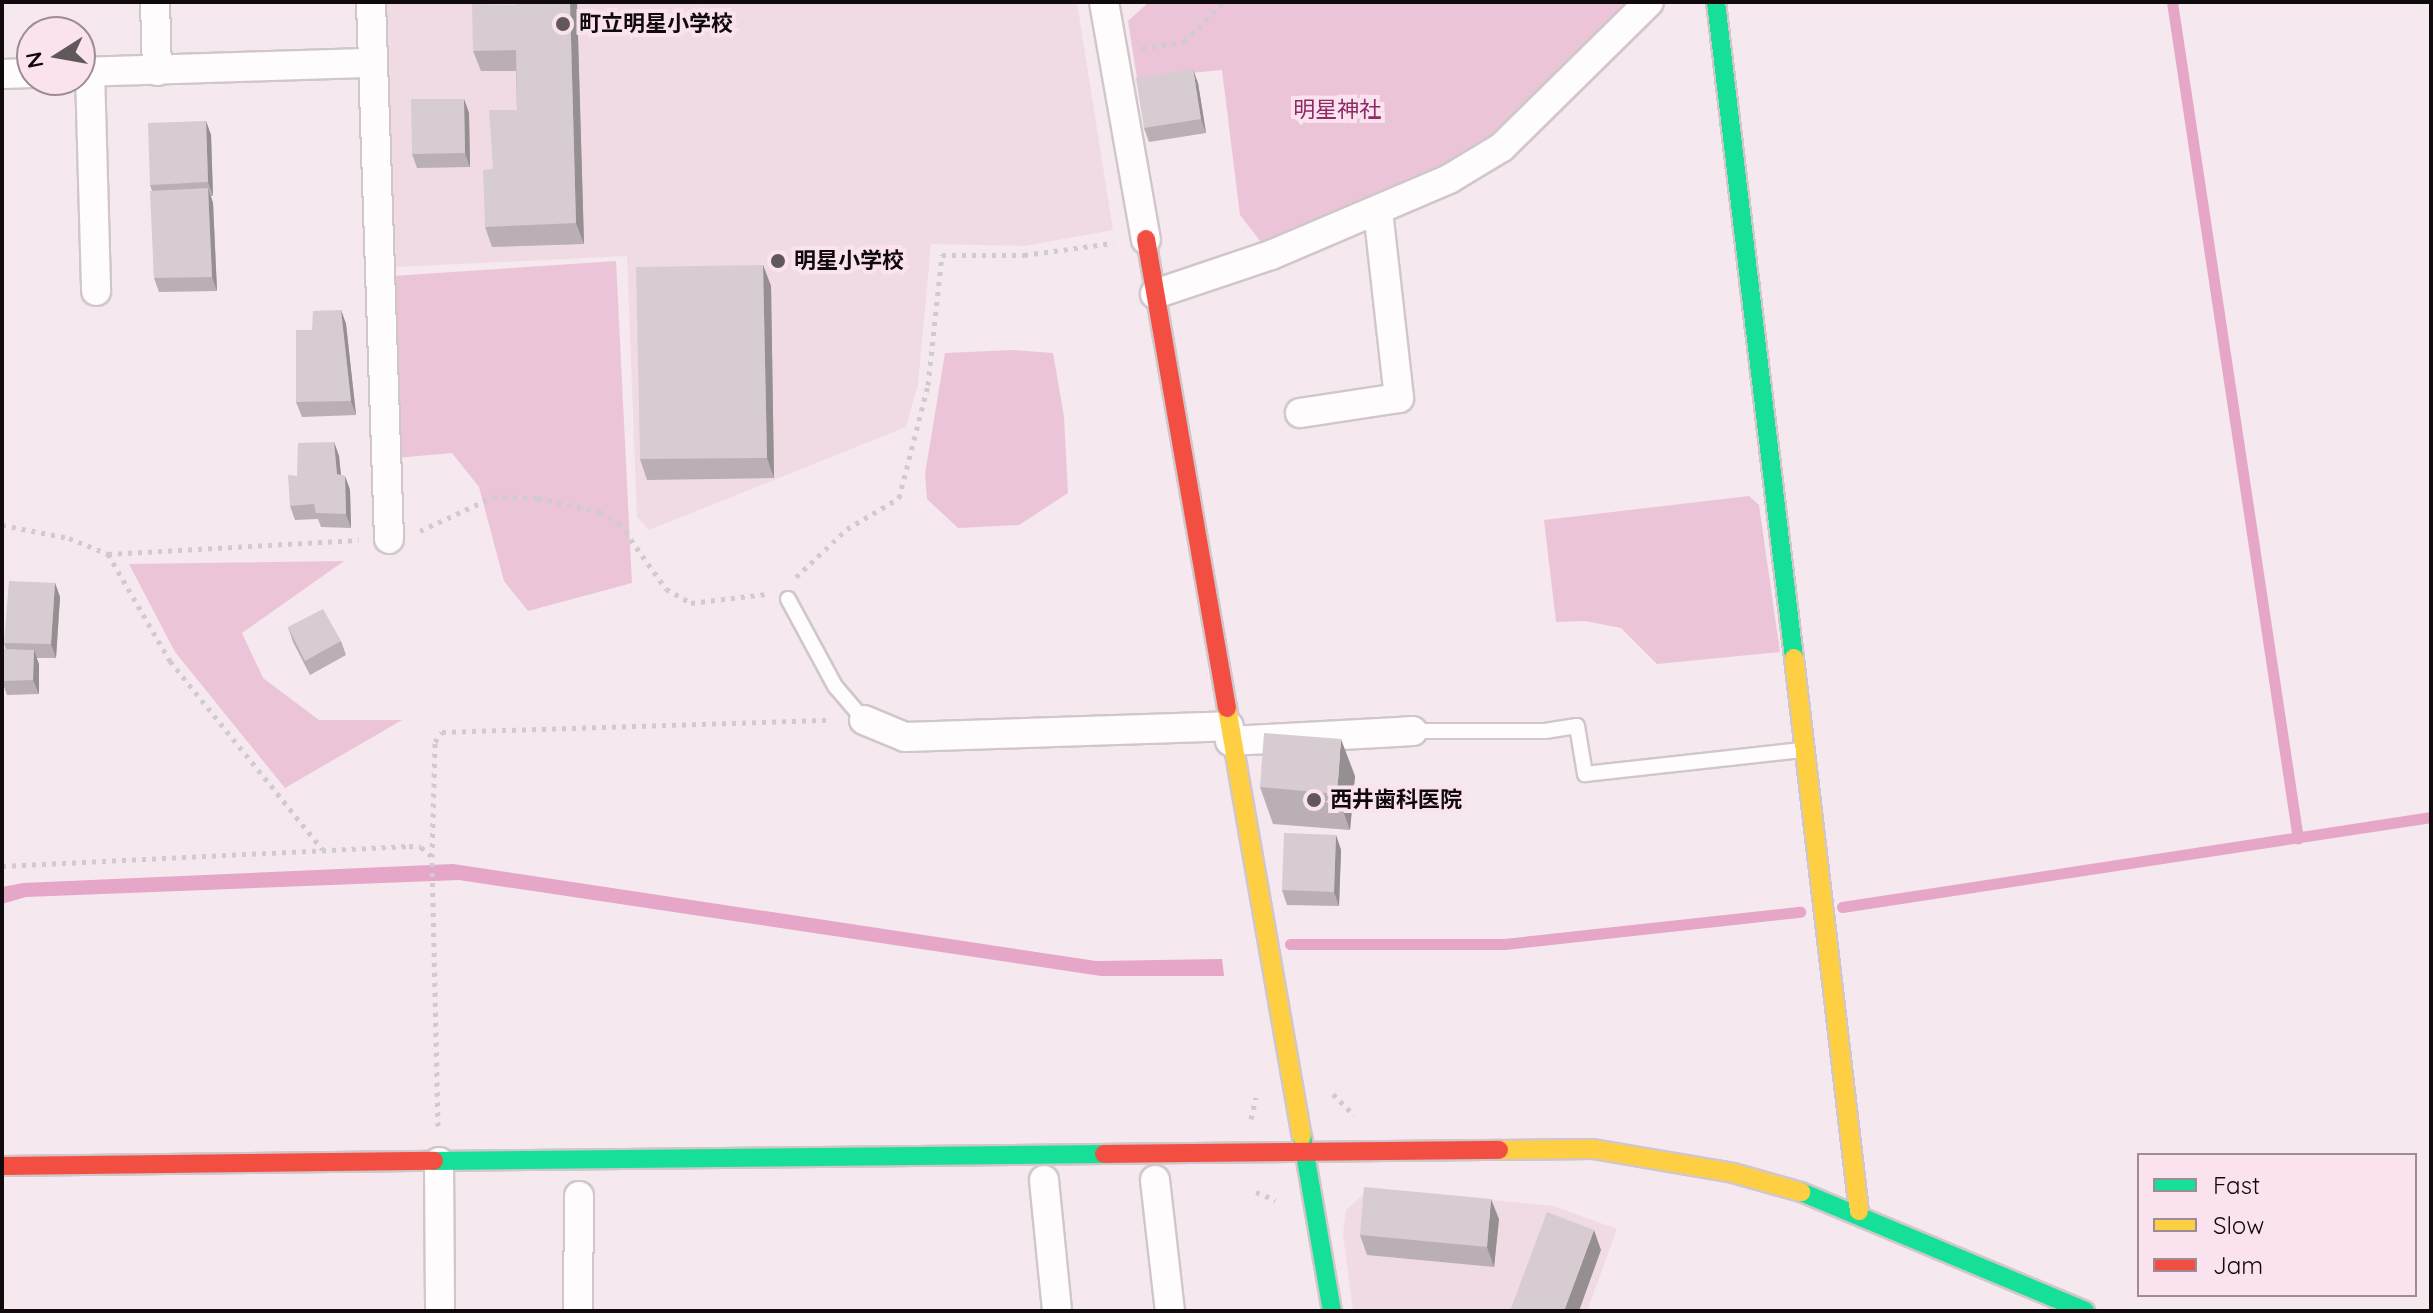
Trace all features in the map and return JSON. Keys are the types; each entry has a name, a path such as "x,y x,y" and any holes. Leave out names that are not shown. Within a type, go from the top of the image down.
{"street":[{"path":"155,2 157,71"},
{"path":"371,2 389,539"},
{"path":"1104,2 1332,1311"},
{"path":"1155,294 1378,211 1449,179 1502,147 1649,2"},
{"path":"1716,2 1807,750 1859,1211"},
{"path":"96,72 373,63"},
{"path":"86,96 96,291"},
{"path":"1300,413 1399,398 1378,211"},
{"path":"864,720 905,737 1413,731"},
{"path":"2,1166 1593,1149 1733,1173 1859,1211 2075,1309"},
{"path":"439,1162 440,1311"},
{"path":"1044,1180 1057,1311"},
{"path":"1155,1180 1170,1311"},
{"path":"578,1311 579,1189"}],"lane":[{"path":"788,599 835,686 864,720"},
{"path":"1413,731 1545,731 1577,726 1585,774 1807,750"}],"path":[{"path":"1113,52 1184,42 1224,2"},
{"path":"2,525 69,538 108,554 389,539 425,530 493,497 538,498 600,512 619,523 666,589 691,603 760,593 788,599 798,571 847,529 899,498 928,385 942,255 1024,255 1146,239"},
{"path":"108,554 170,661 322,849"},
{"path":"439,1162 432,857 435,742 442,732 864,720"},
{"path":"2,866 409,846 421,847 432,857"}],"shaded area":[{"name":"明星小学校","path":"386,2 1077,2 1113,230 1024,246 931,244 918,384 906,427 649,530 637,517 627,256 396,267"},
{"path":"453,864 1096,961 1222,959 1224,976 1101,976 459,880 26,897 2,904 2,887 23,883"},
{"path":"1401,1191 1554,1206 1617,1229 1587,1311 1353,1311 1343,1234 1346,1210 1365,1193"}],"green space":[{"name":"明星神社","path":"1149,2 1649,2 1502,147 1271,255 1240,215 1222,70 1137,78 1128,21"},
{"path":"616,261 632,583 528,611 504,581 479,487 452,453 396,458 393,276"},
{"path":"1012,350 1053,353 1064,417 1068,493 1019,525 958,528 927,499 925,474 945,353"},
{"path":"1749,496 1759,505 1780,652 1657,664 1621,628 1585,621 1556,622 1544,520"},
{"path":"344,561 242,633 263,678 319,720 402,720 285,788 175,652 129,564"}],"building":[{"path":"515,2 570,2 576,223 485,227 483,170 493,169 489,110 517,110 516,50 473,51 472,4 515,5"},
{"path":"1193,69 1201,119 1144,128 1136,78"},
{"path":"411,99 464,99 465,153 412,154"},
{"path":"206,121 208,182 150,185 148,123"},
{"path":"208,188 212,277 154,278 150,191"},
{"path":"763,265 767,458 640,459 636,267"},
{"path":"341,310 351,401 296,402 296,330 312,330 313,311"},
{"path":"334,442 337,474 345,476 346,514 316,513 314,504 290,506 288,475 297,476 298,443"},
{"path":"9,581 55,583 51,644 4,643"},
{"path":"323,609 341,641 305,661 288,627"},
{"path":"2,649 34,650 33,680 2,681"},
{"path":"1264,733 1341,739 1337,794 1260,787"},
{"path":"1284,833 1336,835 1334,892 1282,890"},
{"path":"1364,1187 1491,1199 1487,1247 1360,1235"},
{"path":"1547,1212 1594,1230 1564,1311 1510,1311"}],"waterway":[{"path":"2172,2 2298,839"},
{"path":"1842,907 2431,817"},
{"path":"1290,944 1504,944 1800,912"}],"traffic: fast":[{"path":"1716,2 1794,658"},
{"path":"1302,1136 1332,1311"},
{"path":"434,1161 1104,1154"},
{"path":"1801,1192 2085,1311"}],"traffic: slow":[{"path":"1794,658 1859,1211"},
{"path":"1227,708 1302,1136"},
{"path":"1499,1150 1593,1149 1733,1173 1801,1192"}],"traffic: jam":[{"path":"1146,239 1227,708"},
{"path":"1104,1154 1499,1150"},
{"path":"2,1166 434,1161"}],"place":[{"name":"町立明星小学校","path":"563,24"},
{"name":"明星小学校","path":"778,261"},
{"name":"西井歯科医院","path":"1314,800"}]}
